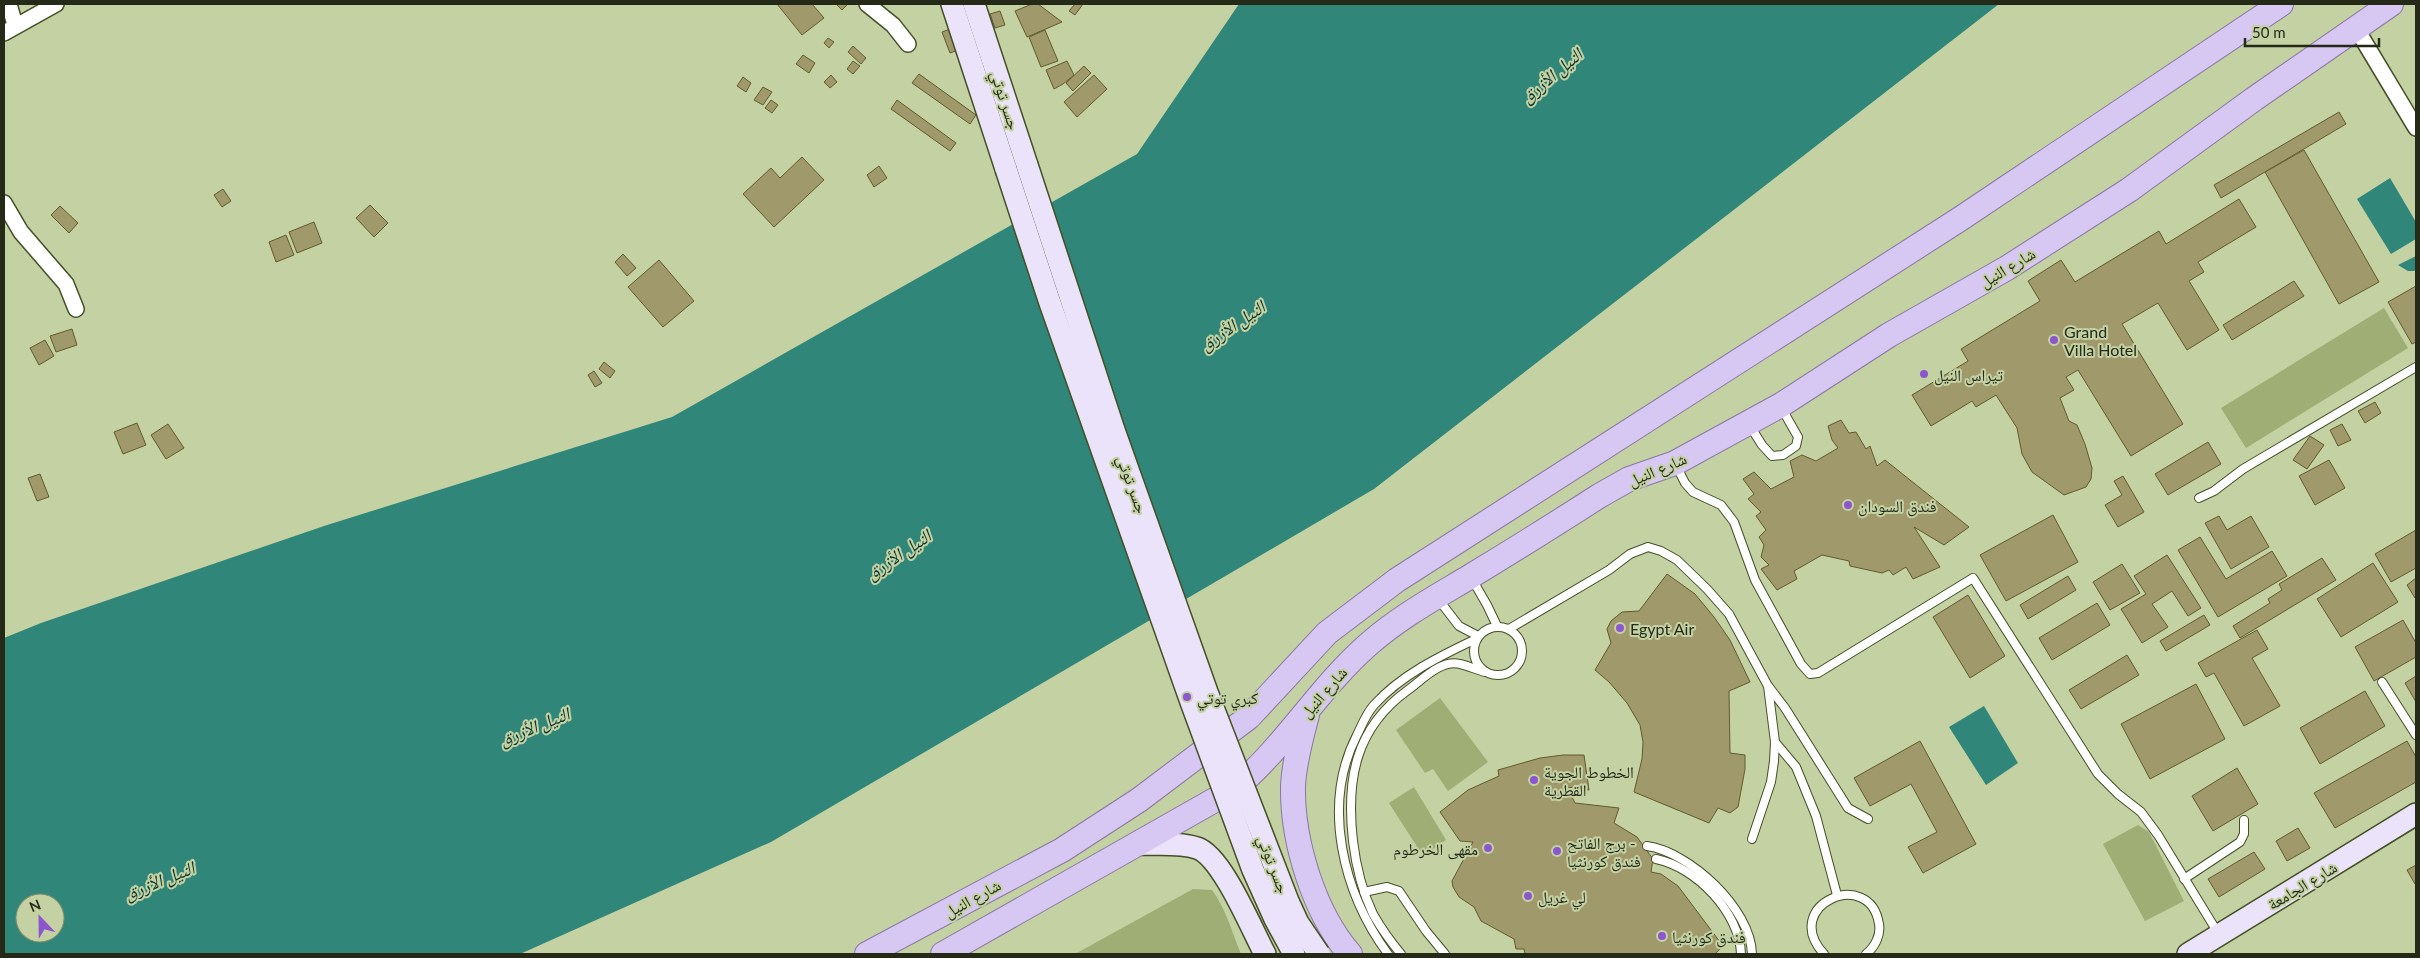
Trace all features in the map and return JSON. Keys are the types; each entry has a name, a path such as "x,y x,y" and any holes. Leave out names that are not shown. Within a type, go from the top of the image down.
{"main road":[{"name":"شارع النيل","path":"867,954 1062,850 1139,800 1249,717 1327,633 1398,580 1960,218 2281,4"},
{"name":"شارع النيل","path":"943,954 1234,789 1277,748 1310,704 1337,674 1370,643 1402,618 1629,479 1675,463 1781,405 1889,335 2007,268 2129,190 2254,99 2392,4"},
{"path":"1310,704 1299,745 1293,786 1297,834 1316,898 1350,954"}],"street":[{"path":"9,4 10,29 56,4"},
{"path":"867,4 893,25 908,44"},
{"name":"جسر توتي","path":"952,4 1050,303 1188,693 1253,870 1275,919 1294,954"},
{"name":"جسر توتي","path":"974,4 1114,430 1207,692 1288,901 1298,923 1319,954"},
{"path":"2356,28 2416,128"},
{"path":"4,203 21,232 66,284 76,309"},
{"name":"شارع الجامعة","path":"2188,954 2416,814"},
{"path":"1136,844 1187,845 1200,849 1213,859 1226,879 1265,954"}],"lane":[{"path":"2199,498 2214,491 2243,469 2416,368"},
{"path":"1748,422 1762,445 1772,456 1788,452 1796,446 1798,437 1781,405"},
{"path":"1675,463 1685,483 1693,492 1721,505 1734,522 1755,580 1801,664 1810,674 1818,673 1973,578 2098,774 2118,794 2141,812 2158,835 2219,934"},
{"path":"1509,629 1608,570 1630,554 1648,547 1661,551 1677,560 1729,614 1768,686 1785,708 1841,798 1848,808 1868,819"},
{"path":"1470,577 1497,626"},
{"path":"1436,596 1459,626 1477,638"},
{"path":"1388,954 1361,909 1343,854 1340,786 1348,752 1365,718 1385,695 1430,662 1477,638 1486,629 1497,626 1509,629 1517,635 1522,644 1520,662 1513,670 1504,674 1494,675 1455,663 1439,667 1392,702 1368,733 1357,759 1350,790 1354,853 1364,892 1384,933 1401,954"},
{"path":"1477,638 1474,658 1478,666 1485,672"},
{"path":"2382,682 2416,735"},
{"path":"1752,839 1771,782 1775,742 1768,686"},
{"path":"1775,742 1796,767 1812,808 1837,895"},
{"path":"2184,879 2240,842 2244,834 2244,820"},
{"path":"1647,846 1660,848 1676,855 1724,894 1738,909 1746,926 1752,954"},
{"path":"1656,859 1678,866 1716,899 1733,925 1741,954"},
{"path":"1364,892 1387,887 1399,891 1426,931 1445,954"},
{"path":"1824,954 1816,946 1812,934 1812,922 1817,910 1826,901 1837,895 1850,894 1861,898 1871,906 1878,916 1880,929 1877,941 1866,954"}],"green space":[{"path":"2384,308 2408,348 2246,448 2221,408"},
{"path":"1440,698 1488,762 1448,791 1433,769 1425,773 1396,730"},
{"path":"1414,787 1446,840 1423,856 1389,803"},
{"path":"2138,825 2149,832 2184,901 2145,921 2103,844"},
{"path":"1193,889 1212,890 1225,913 1241,954 1075,954"}],"water":[{"name":"النيل الأزرق","path":"1239,4 1999,4 1374,489 771,842 520,954 4,954 4,638 41,623 324,526 672,417 1137,154"},
{"path":"2390,178 2416,222 2416,239 2391,254 2357,199"},
{"path":"2416,256 2416,271 2408,271 2398,265"},
{"path":"1984,706 2018,763 1986,785 1949,727"}],"building":[{"path":"777,4 812,4 824,18 802,35"},
{"path":"836,4 848,4 842,10"},
{"path":"1032,4 1038,4 1062,22 1027,37 1015,11"},
{"path":"1075,4 1083,4 1075,15 1069,11"},
{"path":"1000,11 1005,25 995,28 990,14"},
{"path":"950,29 958,50 950,53 942,32"},
{"path":"1045,30 1058,61 1041,67 1029,37"},
{"path":"828,38 834,42 829,48 824,43"},
{"path":"853,46 866,58 861,64 848,52"},
{"path":"803,55 815,63 809,73 796,64"},
{"path":"853,61 860,66 853,74 847,69"},
{"path":"1067,61 1074,75 1054,89 1046,70"},
{"path":"1084,66 1091,73 1073,91 1066,83"},
{"path":"919,74 976,115 970,124 912,83"},
{"path":"831,75 837,82 830,88 824,82"},
{"path":"1094,75 1107,89 1077,117 1064,102"},
{"path":"743,77 751,83 746,92 737,86"},
{"path":"763,87 772,92 763,105 754,100"},
{"path":"771,100 778,105 772,113 765,108"},
{"path":"897,100 956,143 950,151 891,109"},
{"path":"2339,112 2346,124 2221,198 2214,185"},
{"path":"2304,150 2379,282 2339,304 2265,172"},
{"path":"802,157 824,180 774,227 743,194 771,168 780,178"},
{"path":"879,166 887,178 874,187 867,175"},
{"path":"223,189 231,201 222,207 214,195"},
{"name":"Grand Villa Hotel","path":"2239,199 2256,227 2198,262 2204,272 2189,281 2219,330 2187,350 2158,303 2122,324 2183,424 2131,456 2078,370 2066,377 2074,390 2060,398 2069,421 2077,425 2092,468 2091,479 2086,487 2064,495 2032,472 2022,454 2017,428 1996,395 1976,407 1972,401 1931,426 1912,395 1968,361 1961,349 2040,301 2028,281 2061,260 2075,282 2159,231 2166,244"},
{"path":"370,205 388,223 374,237 356,218"},
{"path":"60,206 78,223 69,233 51,215"},
{"path":"314,222 322,243 297,253 289,232"},
{"path":"286,235 294,255 276,262 269,242"},
{"path":"623,254 636,268 627,276 615,262"},
{"path":"659,260 694,301 663,327 628,287"},
{"path":"2294,281 2304,296 2232,340 2223,325"},
{"path":"2416,286 2416,342 2412,344 2388,302"},
{"path":"72,329 77,345 56,352 50,336"},
{"path":"45,340 54,356 39,365 30,348"},
{"path":"604,362 615,371 610,378 599,369"},
{"path":"594,371 602,383 595,387 588,375"},
{"path":"2375,402 2381,413 2365,423 2358,411"},
{"name":"فندق السودان","path":"1841,420 1849,433 1856,432 1866,449 1870,446 1877,466 1885,460 1969,527 1944,545 1914,527 1940,567 1913,579 1906,567 1893,575 1889,570 1882,573 1850,566 1849,561 1822,555 1794,571 1797,579 1777,590 1761,569 1769,565 1761,557 1764,545 1759,537 1766,530 1756,516 1761,512 1748,499 1754,494 1743,479 1754,472 1771,489 1794,477 1790,461 1802,455 1816,461 1838,448 1832,440 1828,426"},
{"path":"137,423 146,445 123,454 114,432"},
{"path":"168,424 184,448 166,459 151,435"},
{"path":"2342,424 2351,440 2338,446 2330,430"},
{"path":"2310,436 2324,445 2307,469 2293,460"},
{"path":"2208,442 2221,464 2168,495 2155,474"},
{"path":"2329,460 2345,488 2315,505 2299,476"},
{"path":"40,474 49,497 37,501 28,478"},
{"path":"2123,476 2144,512 2118,527 2105,505 2122,495 2114,481"},
{"path":"2053,515 2078,562 2006,601 1980,555"},
{"path":"2219,516 2227,530 2251,516 2269,547 2231,569 2205,523"},
{"path":"2416,530 2416,568 2391,582 2375,554"},
{"path":"2200,537 2226,579 2272,551 2287,576 2218,617 2178,550"},
{"path":"2167,555 2201,608 2188,616 2172,591 2152,604 2168,627 2142,643 2121,609 2146,594 2134,576"},
{"path":"2322,558 2336,580 2240,638 2233,626 2270,603 2268,599 2282,590 2279,584"},
{"path":"2373,563 2398,602 2341,637 2317,599"},
{"path":"2122,564 2140,593 2110,610 2093,582"},
{"path":"1667,574 1695,594 1714,617 1730,640 1750,682 1729,691 1730,753 1745,755 1745,769 1738,807 1730,813 1718,808 1709,823 1634,792 1642,759 1643,742 1640,725 1627,703 1609,682 1595,670 1611,643 1607,629 1611,621 1622,612 1639,611"},
{"path":"2068,576 2076,590 2028,619 2020,605"},
{"path":"2416,578 2416,597 2415,598 2407,585"},
{"path":"1968,595 2005,656 1970,678 1933,617"},
{"path":"2097,603 2110,625 2052,660 2039,638"},
{"path":"2204,615 2210,625 2166,651 2160,641"},
{"path":"2403,620 2416,643 2416,657 2374,681 2355,647"},
{"path":"2257,630 2268,649 2252,658 2280,706 2244,726 2214,673 2206,677 2198,663"},
{"path":"2127,655 2139,675 2081,709 2069,690"},
{"path":"2416,676 2416,702 2405,683"},
{"path":"2196,684 2225,739 2150,779 2121,724"},
{"path":"2365,691 2385,726 2320,764 2300,728"},
{"path":"1920,741 1976,844 1923,873 1908,847 1937,832 1911,784 1870,806 1854,778"},
{"path":"2407,741 2416,757 2416,782 2335,828 2314,793"},
{"name":"برج الفاتح - فندق كورنثيا","path":"1584,755 1589,790 1567,787 1575,803 1619,808 1614,823 1637,837 1653,859 1651,872 1661,874 1678,886 1723,946 1715,954 1525,954 1524,949 1516,949 1514,939 1481,921 1474,907 1459,897 1452,881 1473,842 1460,841 1440,812 1468,790 1499,776 1498,770 1540,758"},
{"path":"2237,768 2258,804 2213,831 2192,796"},
{"path":"2298,828 2310,848 2287,861 2276,841"},
{"path":"2254,852 2265,869 2219,897 2208,879"},
{"path":"2416,865 2416,883 2415,884 2407,870"}],"place":[{"name":"Grand Villa Hotel","path":"2054,340"},
{"name":"تيراس النيل","path":"1924,374"},
{"name":"فندق السودان","path":"1848,505"},
{"name":"Egypt Air","path":"1620,628"},
{"name":"كبري توتي","path":"1187,697"},
{"name":"الخطوط الجوية القطرية","path":"1534,780"},
{"name":"مقهى الخرطوم","path":"1488,848"},
{"name":"برج الفاتح - فندق كورنثيا","path":"1557,851"},
{"name":"لي غريل","path":"1528,896"},
{"name":"فندق كورنثيا","path":"1662,936"}]}
